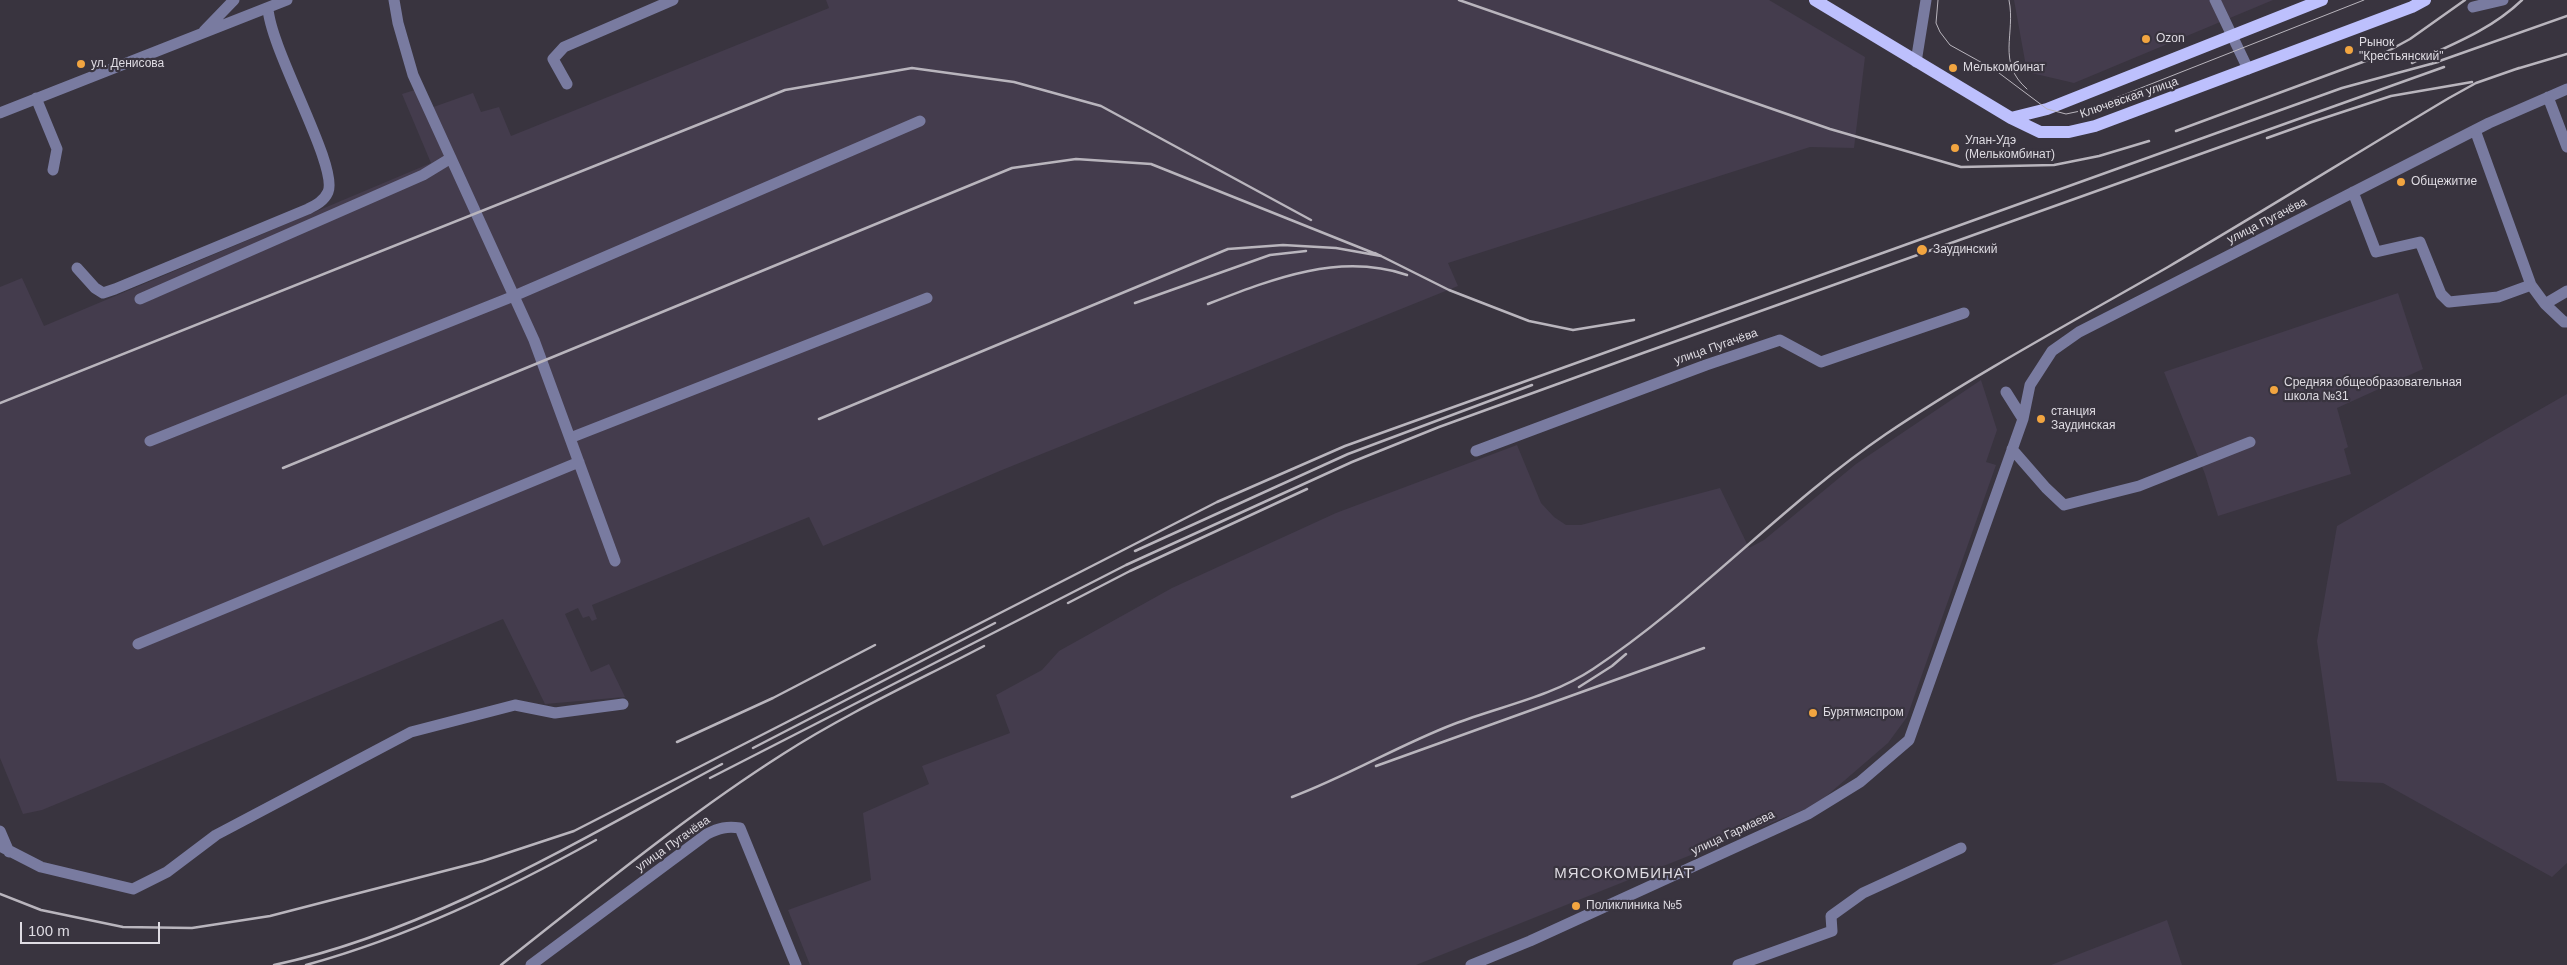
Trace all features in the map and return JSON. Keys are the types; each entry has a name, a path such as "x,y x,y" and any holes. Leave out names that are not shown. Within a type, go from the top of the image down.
{"main road":[{"path":"1815,0 2011,118"},
{"name":"Ключевская улица","path":"2011,118 2047,109 2322,0"},
{"name":"Ключевская улица","path":"2011,118 2040,132 2069,132 2095,126 2412,7 2425,0"}],"street":[{"path":"200,34 234,0"},
{"path":"0,113 287,0"},
{"path":"394,0 398,23 413,75 534,340 615,561"},
{"path":"567,84 553,59 564,47 673,0"},
{"path":"1916,62 1926,0"},
{"path":"2216,0 2248,69"},
{"path":"2473,7 2503,0"},
{"path":"77,268 95,288 103,293 115,290 308,210 322,202 328,192 330,180 322,154 272,32 268,8"},
{"name":"улица Пугачёва","path":"1909,740 2023,419 2030,385 2052,351 2079,332 2474,130 2567,89"},
{"path":"2548,97 2567,147"},
{"path":"36,98 57,149 52,170"},
{"path":"150,441 514,296 920,121"},
{"path":"2474,130 2531,285 2545,304 2564,322 2567,322"},
{"path":"140,300 423,174 451,158"},
{"path":"2354,192 2376,252 2420,242 2441,294 2449,302 2498,297 2531,285"},
{"path":"2545,304 2567,290"},
{"path":"570,438 927,298"},
{"name":"улица Пугачёва","path":"1476,451 1706,365 1780,340 1821,362 1964,313"},
{"path":"2006,392 2023,419"},
{"path":"2012,449 2046,488 2064,505 2139,486 2250,442"},
{"path":"138,644 579,462"},
{"path":"0,831 5,849 41,867 133,889 167,872 216,835 411,732 515,705 555,713 623,704"},
{"name":"улица Гармаева","path":"1471,965 1539,937 1808,814 1860,782 1909,740"},
{"name":"улица Пугачёва","path":"531,965 707,834 721,827 740,828 796,965"},
{"path":"1738,965 1832,930 1831,916 1863,892 1961,848"}],"shaded area":[{"path":"826,0 1769,0 1865,57 1854,148 1810,147 1448,263 1458,286 1002,470 823,546 809,517 592,605 597,619 592,621 589,616 583,618 578,608 565,614 591,672 609,664 625,697 545,704 503,619 42,810 23,814 0,758 0,287 22,278 44,326 431,163 402,94 418,89 425,110 473,93 481,112 499,107 511,136 829,8"},
{"path":"2014,0 2273,0 2074,83 2027,72"},
{"name":"Средняя общеобразовательная школа №31","path":"2398,293 2423,369 2337,408 2348,447 2344,449 2351,474 2218,516 2205,474 2164,372"},
{"name":"Бурятмяспром","path":"1981,380 1997,430 1986,462 1996,465 1907,717 1888,743 1816,805 1416,965 810,965 788,910 871,880 863,813 929,784 922,766 1010,733 996,695 1042,670 1059,651 1172,588 1336,513 1517,445 1541,503 1554,517 1566,525 1581,525 1720,488 1749,548 1764,540 1856,464"},
{"path":"2567,394 2567,863 2552,877 2383,783 2337,781 2317,641 2337,526"},
{"path":"2167,920 2182,965 2051,965"}],"tram line":[{"path":"1938,0 1936,23 1950,45 1995,70 2047,109 2066,114 2085,110 2364,0"},
{"path":"2009,0 2011,12 2009,47 2012,68 2018,79 2027,89"}],"railway":[{"path":"1459,0 1830,129 1961,167 2054,165 2099,156 2149,141"},
{"path":"2176,131 2379,56 2410,39 2465,0"},
{"path":"2412,63 2484,28 2510,11 2522,0"},
{"path":"2431,64 2567,16"},
{"path":"2513,70 2567,54"},
{"path":"0,894 41,910 123,927 192,928 270,916 483,861 574,831 1217,502 1345,446 2342,88 2438,62"},
{"path":"710,778 1126,565 1352,462 1439,427 1643,353 2444,67"},
{"path":"0,403 785,90 912,68 1014,82 1101,106 1311,220"},
{"path":"1292,797 1333,780 1434,732 1543,694 1577,679 1631,642 1668,613 1811,491 1886,434 1955,390 2168,267 2449,98 2476,83 2519,68"},
{"path":"2312,122 2391,96 2472,82"},
{"path":"2267,138 2312,122"},
{"path":"283,468 1012,168 1076,159 1151,164 1381,256 1336,248 1283,245 1228,249 819,419"},
{"path":"1135,303 1270,255 1306,251"},
{"path":"1375,253 1449,290 1529,321 1573,330 1634,320"},
{"path":"1208,304 1281,278 1331,267 1356,266 1382,269 1407,275"},
{"path":"1135,551 1348,454 1532,385"},
{"path":"1068,603 1130,571 1307,489"},
{"path":"753,748 995,623"},
{"path":"677,742 773,698 875,645"},
{"path":"501,965 675,829 746,778 832,725 984,646"},
{"path":"1376,766 1704,648"},
{"path":"1579,687 1612,666 1626,654"},
{"path":"274,965 332,950 390,930 447,906 504,880 722,764"},
{"path":"306,965 344,954 418,927 491,895 596,840"}],"place":[{"name":"Ozon","path":"2146,39"},
{"name":"Рынок \"Крестьянский\"","path":"2349,50"},
{"name":"ул. Денисова","path":"81,64"},
{"name":"Мелькомбинат","path":"1953,68"},
{"name":"Улан-Удэ (Мелькомбинат)","path":"1955,148"},
{"name":"Общежитие","path":"2401,182"},
{"name":"Заудинский","path":"1922,250"},
{"name":"Средняя общеобразовательная школа №31","path":"2274,390"},
{"name":"станция Заудинская","path":"2041,419"},
{"name":"Бурятмяспром","path":"1813,713"},
{"name":"Поликлиника №5","path":"1576,906"}],"district":[{"name":"МЯСОКОМБИНАТ","path":"1624,874"}]}
